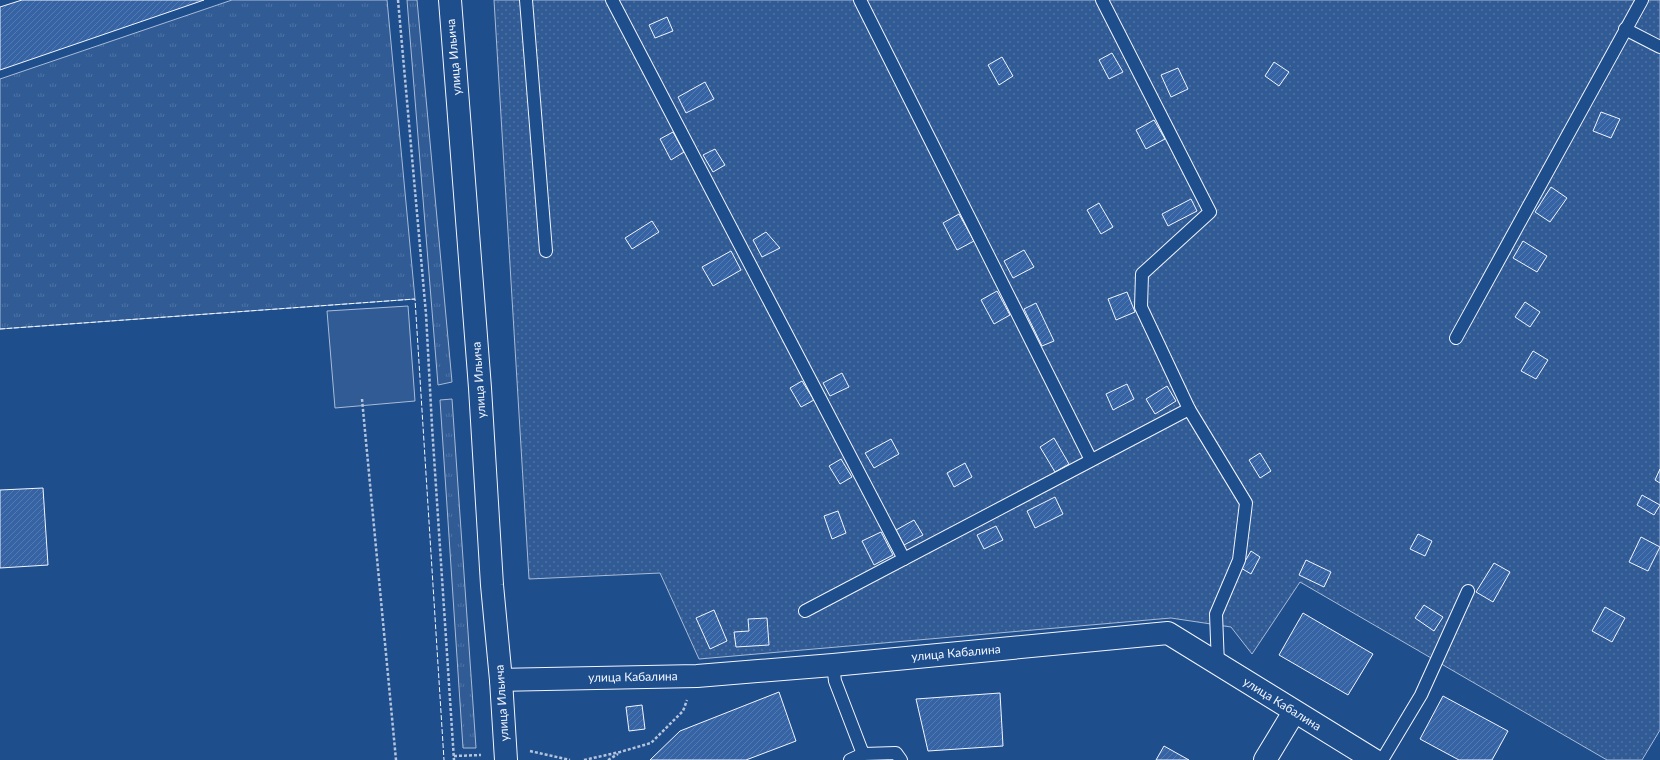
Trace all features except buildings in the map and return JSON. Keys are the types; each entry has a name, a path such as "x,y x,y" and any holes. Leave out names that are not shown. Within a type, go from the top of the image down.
{"street":[{"name":"улица Ильича","path":"450,0 480,388 492,585 501,680 506,760"},
{"name":"улица Кабалина","path":"501,680 697,676 833,665 1168,633 1374,760"},
{"path":"1265,760 1294,712"}],"lane":[{"path":"526,0 546,251"},
{"path":"612,0 904,559"},
{"path":"860,0 1091,460"},
{"path":"1102,0 1210,212 1142,274 1141,307 1189,409 1246,503 1239,560 1216,614 1218,665"},
{"path":"1456,338 1642,0"},
{"path":"1625,29 1660,47"},
{"path":"805,611 1189,409"},
{"path":"1382,760 1421,696 1468,591"},
{"path":"833,665 836,681 863,754"},
{"path":"850,760 863,754 896,753 901,760"}],"path":[{"path":"398,0 426,314 454,760"},
{"path":"362,398 396,760"},
{"path":"584,760 651,743 683,710 697,676"},
{"path":"528,750 570,760"},
{"path":"608,760 620,752"}],"green space":[{"path":"232,0 387,0 415,299 0,329 0,79"},
{"path":"407,0 417,0 452,382 438,385"},
{"path":"494,0 1660,0 1660,730 1642,760 1607,760 1300,582 1252,654 1231,627 1171,618 699,659 660,573 529,579"},
{"path":"452,399 476,748 463,748 440,400"}],"shaded area":[{"path":"408,306 415,401 335,408 327,311"}],"fence":[{"path":"0,329 415,299 444,760"}]}
